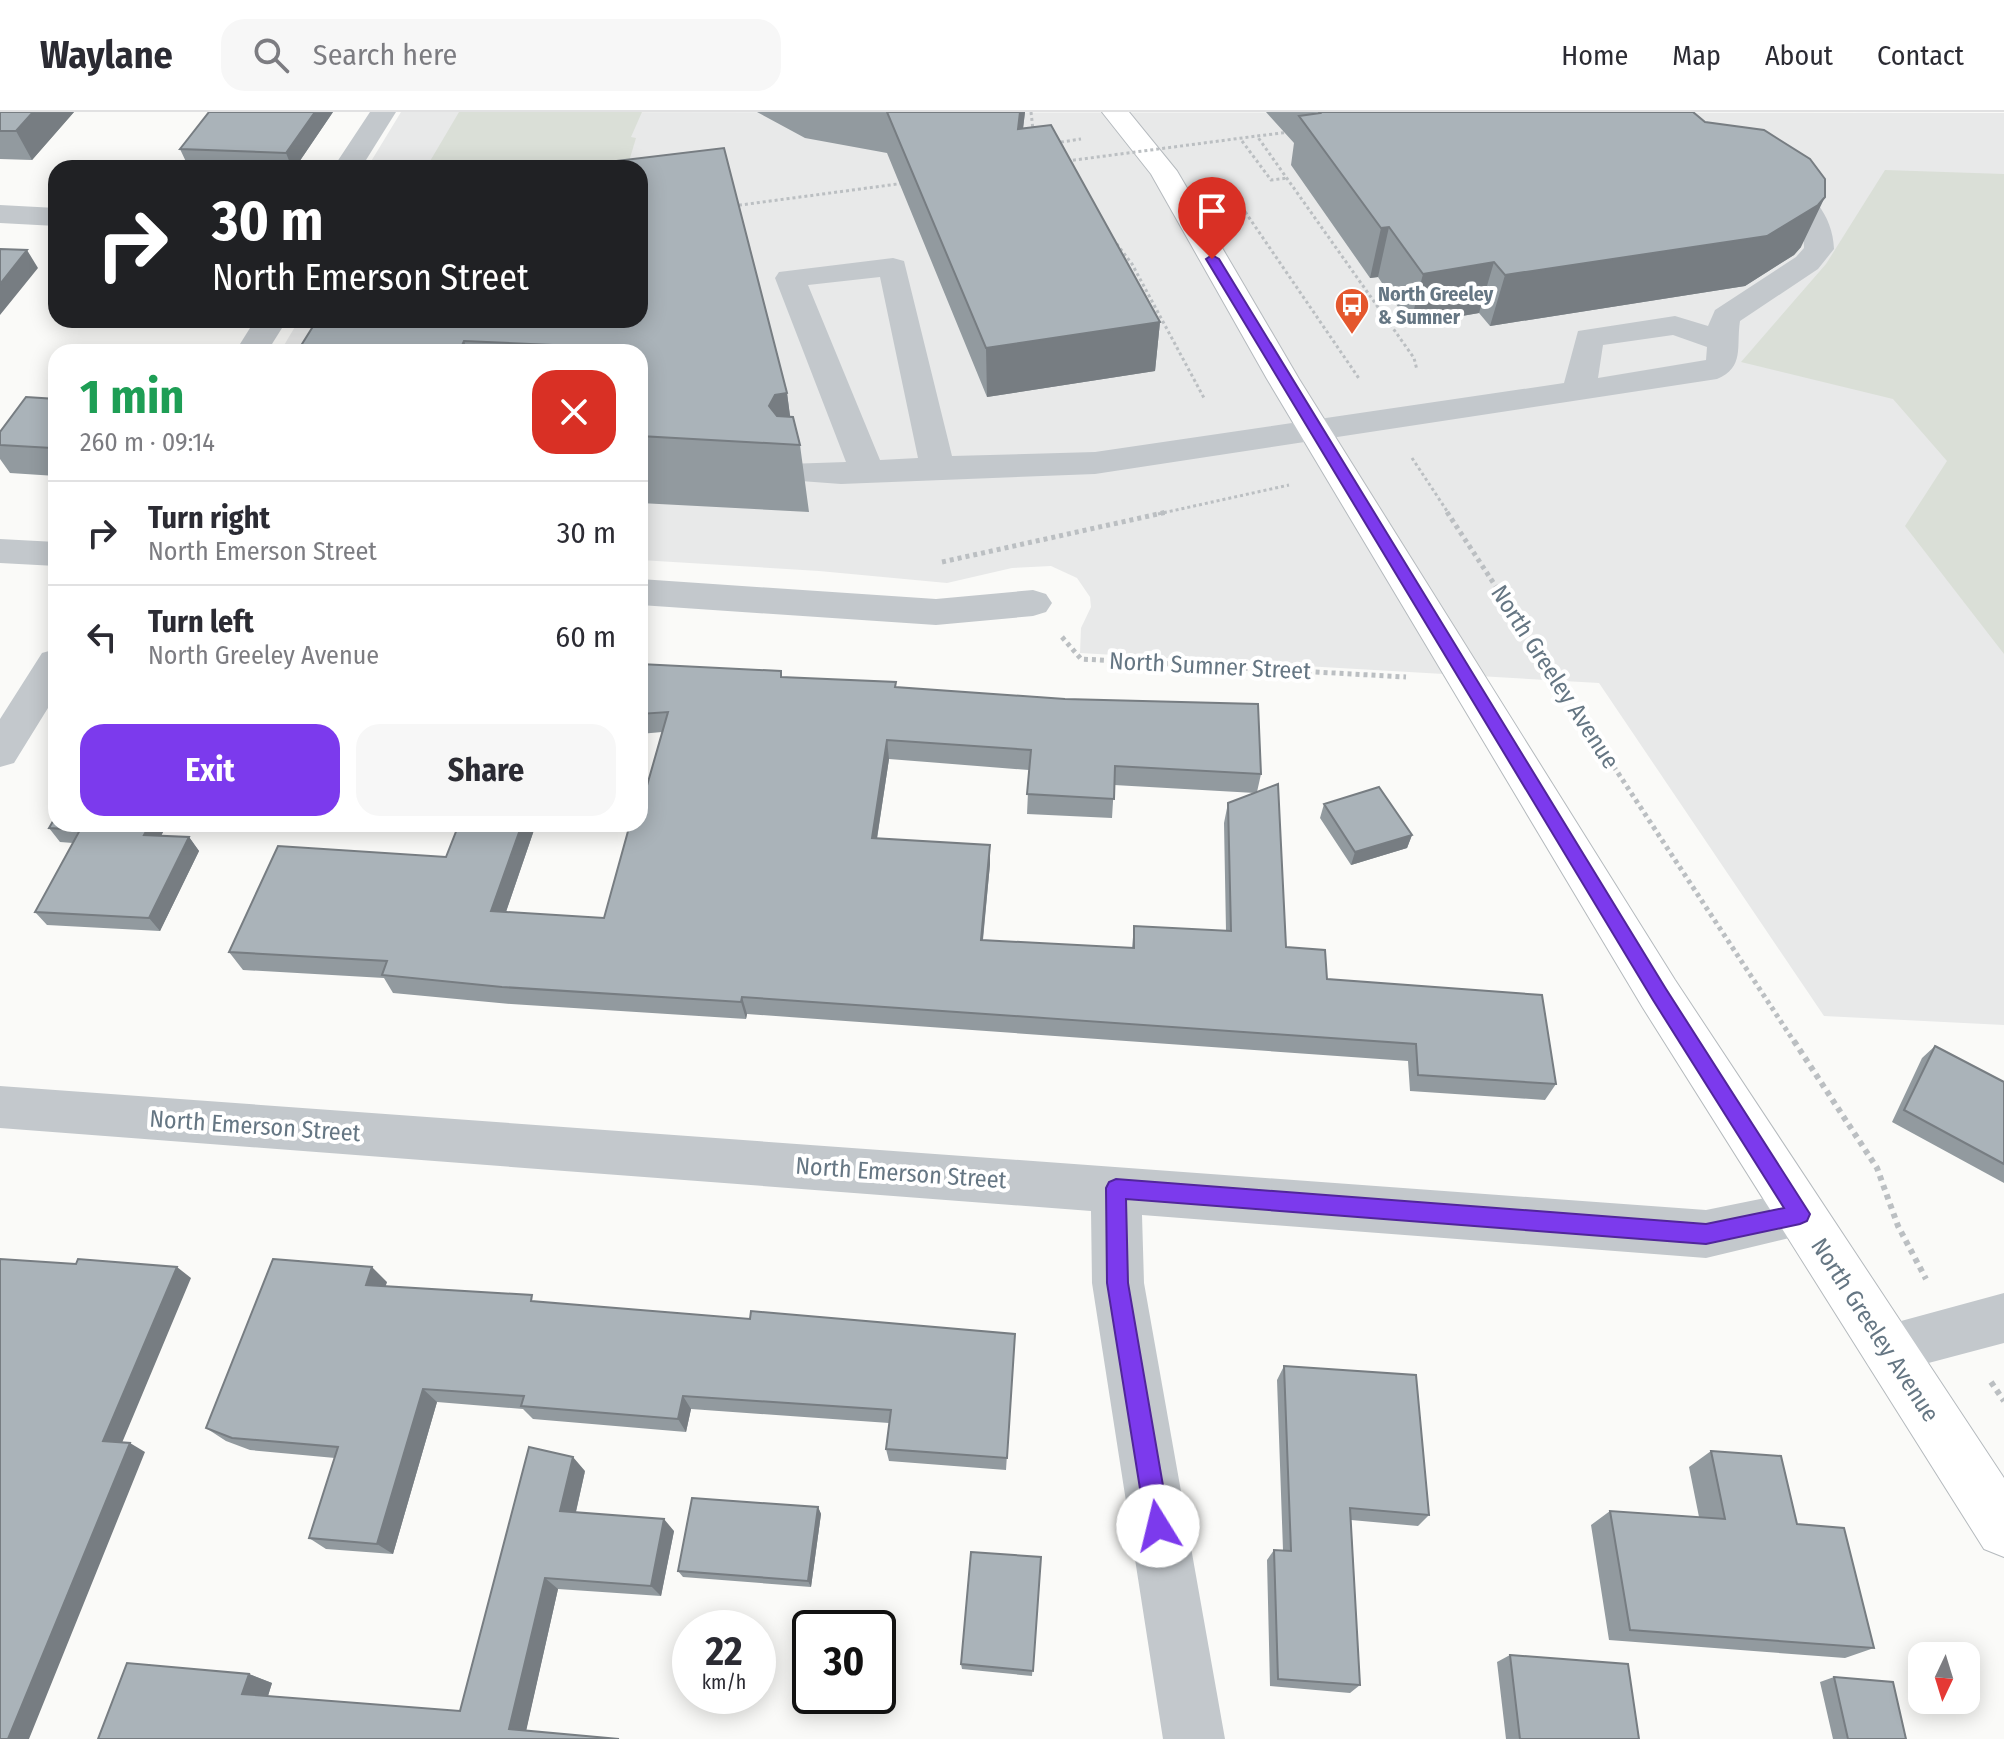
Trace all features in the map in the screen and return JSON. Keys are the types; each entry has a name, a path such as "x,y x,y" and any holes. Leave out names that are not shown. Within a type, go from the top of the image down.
{"main road":[{"name":"North Greeley Avenue","path":"1115,112 1163,171 1283,379 1659,994 2004,1529"}],"street":[{"path":"352,160 383,112"},
{"path":"799,472 1095,463 1706,372 1720,366 1725,354 1721,328 1726,317 1807,263 1819,249 1821,235 1814,216 1791,194 1749,172"},
{"path":"0,214 48,217"},
{"path":"867,471 790,278 893,267 937,467"},
{"path":"1579,391 1589,338 1675,325 1722,342"},
{"path":"0,551 48,554"},
{"path":"648,593 936,612 1033,603"},
{"path":"0,752 48,676"},
{"name":"North Emerson Street","path":"0,1107 1706,1234 1800,1214"},
{"path":"1116,1188 1118,1283 1194,1739"},
{"path":"1887,1348 2004,1318"}],"path":[{"path":"1031,112 1031,128 1036,136"},
{"path":"1062,162 1303,130"},
{"path":"1257,136 1417,364 1414,372 1381,377 1397,418"},
{"path":"1188,137 1196,147"},
{"path":"1053,143 1090,138"},
{"path":"1242,141 1271,180 1288,178"},
{"path":"720,208 907,182"},
{"name":"North Greeley Avenue","path":"1230,191 1397,418 1877,1168 1914,1261"},
{"path":"1106,229 1132,264 1204,398"},
{"path":"933,565 1289,485"},
{"name":"North Sumner Street","path":"1033,603 1081,659 1470,681"}],"shaded area":[{"path":"401,112 2004,113 2004,1025 1824,1016 1599,683 1080,653 1081,628 1091,607 1090,597 1077,578 1051,566 1012,568 947,583 648,560 648,344 285,344 294,328 648,328 648,160 372,160"},
{"path":"459,112 642,112 631,137 636,138 629,160 431,160"},
{"path":"1885,170 2004,174 2004,654 1905,526 1947,461 1893,399 1741,362 1826,264"}],"building":[{"path":"0,112 33,112 16,131 0,131"},
{"path":"209,112 315,112 286,153 180,149"},
{"path":"887,112 1020,112 1018,129 1051,125 1160,322 986,348"},
{"path":"1319,112 1693,112 1705,122 1764,130 1810,159 1825,179 1825,197 1818,205 1767,236 1505,275 1494,262 1423,274 1389,227 1381,228 1299,116"},
{"path":"724,148 787,393 775,395 769,406 777,416 793,417 800,445 648,436 648,344 464,341 463,344 302,344 312,328 648,328 648,160 624,160"},
{"path":"0,249 27,250 0,284"},
{"path":"26,397 48,398 48,448 0,445 0,432"},
{"path":"648,664 781,671 781,677 896,682 895,687 1065,699 1258,704 1261,774 1115,766 1114,799 1027,794 1031,750 887,740 872,838 990,845 981,940 1134,948 1134,926 1231,931 1228,803 1278,784 1286,947 1325,950 1327,979 1542,995 1556,1084 1418,1075 1416,1044 742,997 741,1002 502,987 382,975 387,961 229,952 278,846 446,857 456,832 519,832 491,911 604,918 628,832 648,832 648,782 668,712 648,713"},
{"path":"1379,787 1412,835 1355,852 1324,804"},
{"path":"79,832 146,832 144,835 189,837 149,918 35,912"},
{"path":"1935,1046 2004,1082 2004,1164 1904,1110"},
{"path":"0,1259 76,1264 78,1259 177,1267 103,1441 130,1443 8,1739 0,1739"},
{"path":"273,1259 372,1267 366,1285 532,1295 531,1301 750,1319 751,1311 1015,1334 1007,1458 886,1449 891,1410 683,1396 678,1419 521,1406 524,1396 423,1389 377,1544 309,1538 338,1447 232,1438 206,1428"},
{"path":"1284,1366 1416,1375 1429,1515 1350,1508 1360,1685 1278,1679 1274,1550 1291,1551"},
{"path":"529,1447 573,1457 560,1511 664,1519 651,1586 545,1578 509,1729 619,1739 98,1739 127,1663 249,1674 242,1694 460,1711"},
{"path":"1711,1451 1781,1456 1797,1524 1844,1528 1874,1648 1630,1630 1610,1511 1725,1519"},
{"path":"692,1498 818,1507 808,1581 678,1571"},
{"path":"971,1552 1041,1557 1033,1671 961,1664"},
{"path":"1510,1655 1628,1664 1639,1739 1520,1739"},
{"path":"1834,1677 1893,1682 1906,1739 1848,1739"}],"place":[{"name":"North Greeley & Sumner","path":"1352,336"}],"route":[{"path":"1158,1526 1118,1283 1116,1188 1706,1234 1800,1214 1659,994 1212,259"}]}
